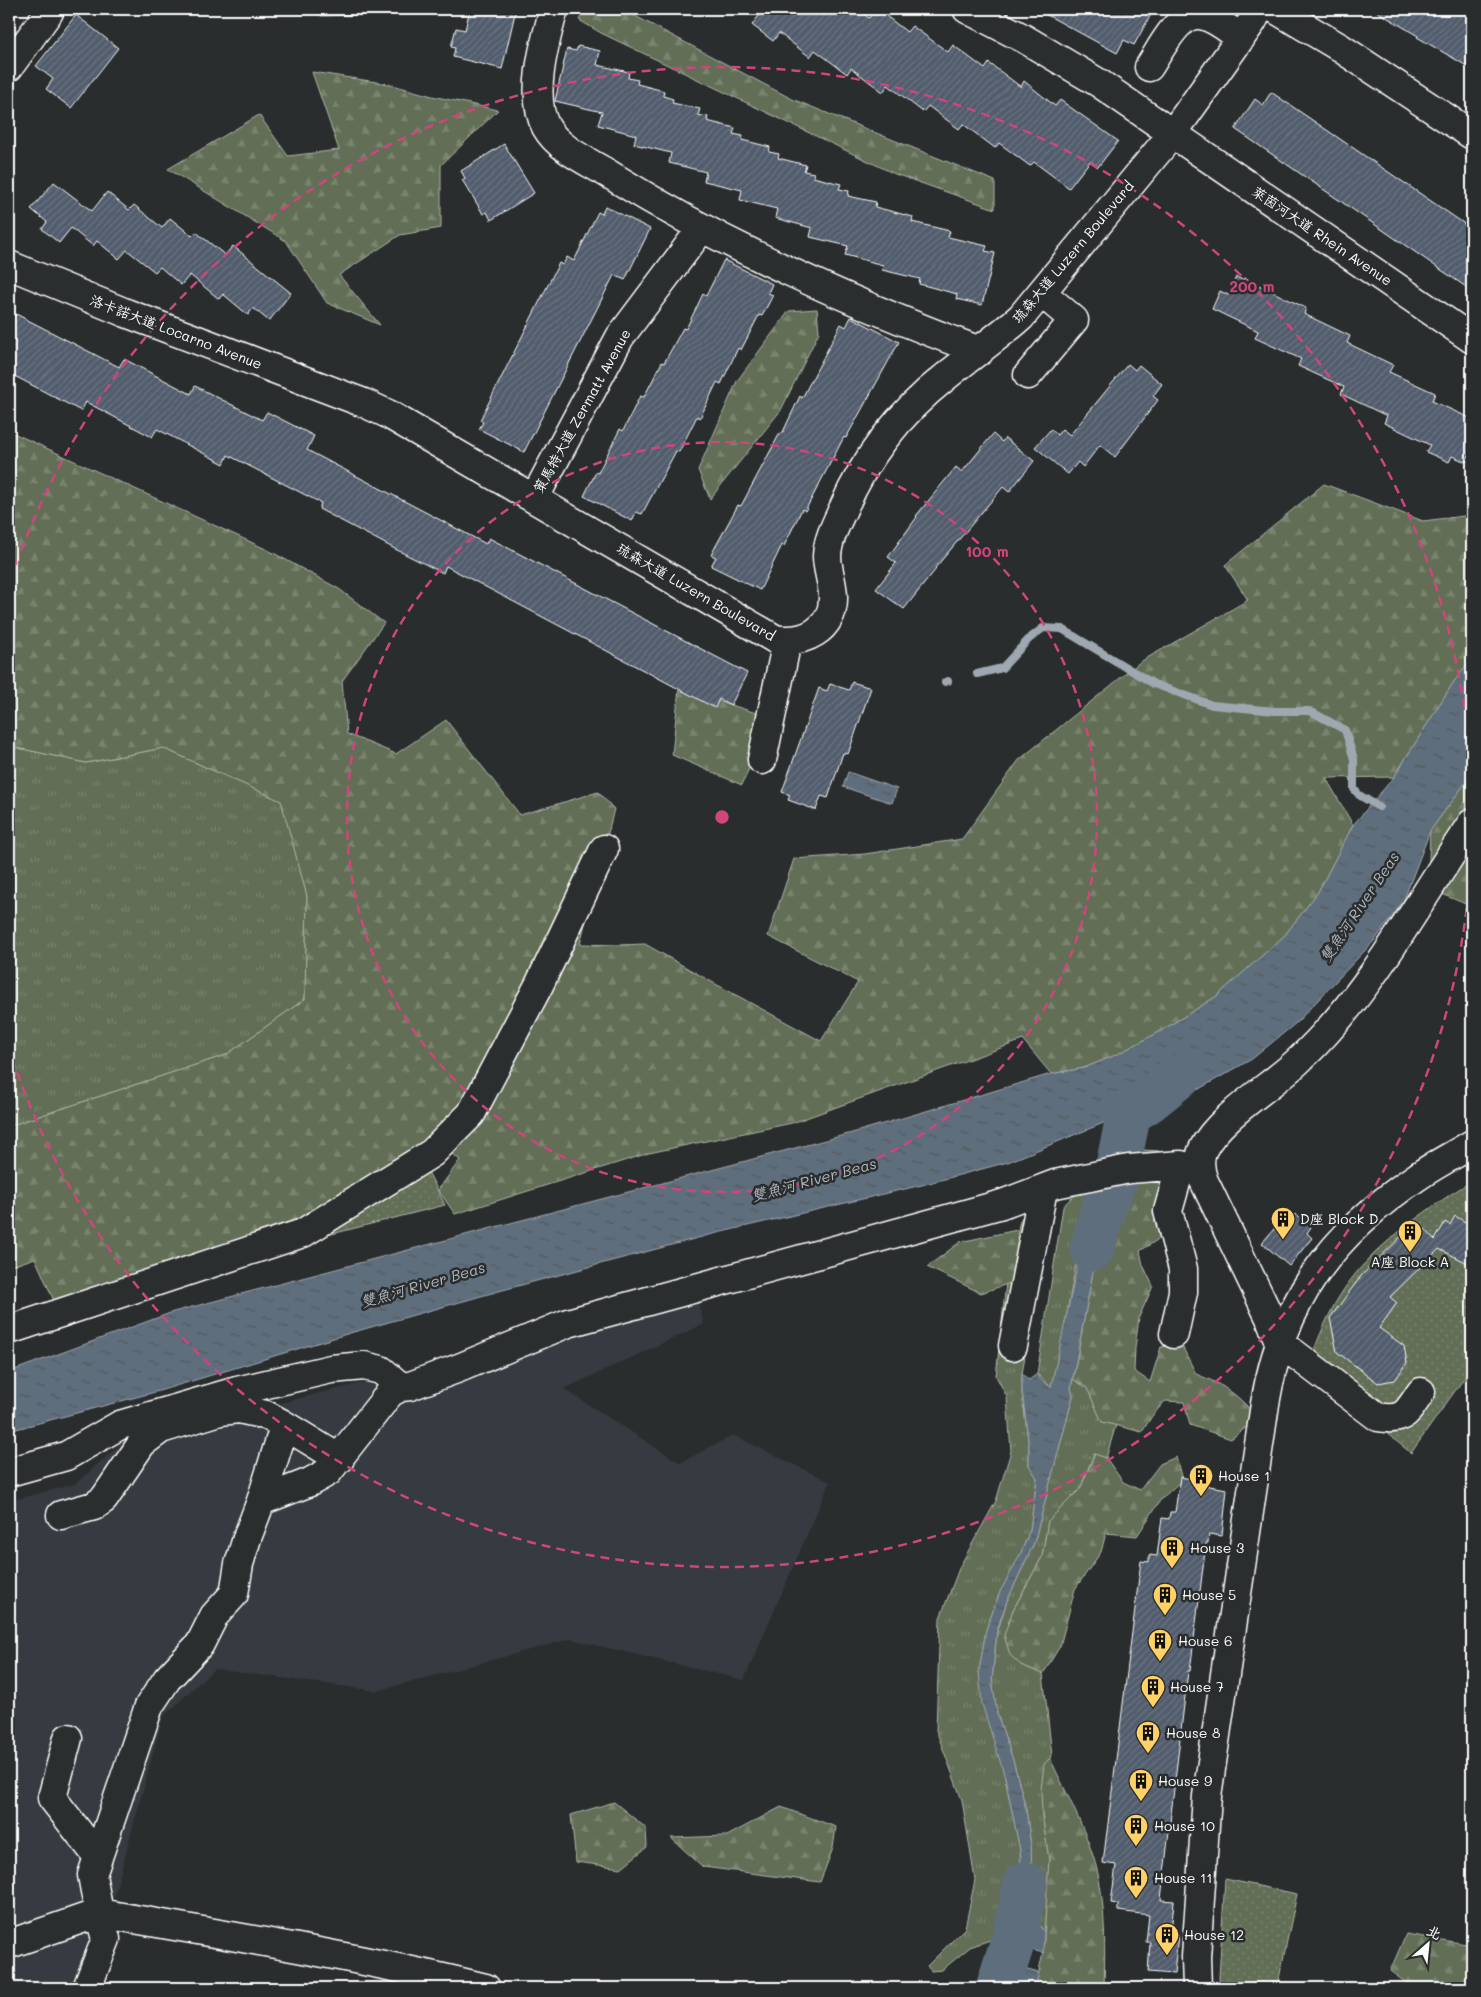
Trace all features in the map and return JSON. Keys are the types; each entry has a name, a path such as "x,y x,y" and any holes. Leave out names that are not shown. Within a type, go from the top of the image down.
{"street":[{"path":"554,9 544,55 538,105 546,128 562,146 636,191 769,263 909,325 980,352"},
{"name":"萊茵河大道 Rhein Avenue","path":"967,9 1023,38 1099,84 1472,339"},
{"name":"琉森大道 Luzern Boulevard","path":"355,399 388,414 775,639 799,640 810,636 827,620 832,609 833,597 827,554 830,539 848,496 878,447 919,400 1021,317 1173,133 1241,38 1259,9"},
{"path":"1275,9 1396,84 1472,135"},
{"path":"9,67 48,12"},
{"path":"1150,67 1172,31 1183,19 1198,15 1213,20 1241,38"},
{"name":"策馬特大道 Zermatt Avenue","path":"534,499 620,338 702,228"},
{"name":"洛卡諾大道 Locarno Avenue","path":"9,265 126,313 355,399"},
{"path":"1028,374 1074,320 1042,292"},
{"path":"762,760 787,641"},
{"path":"1174,1334 1183,1292 1183,1269 1168,1211 1190,1168 1214,1131 1322,1039 1380,966 1472,823"},
{"path":"9,1330 303,1233 432,1152 471,1114 539,985 604,849"},
{"path":"1197,1988 1196,1957 1208,1796 1265,1404 1279,1342 1304,1288 1327,1256 1347,1234 1416,1177 1472,1144"},
{"path":"261,1501 310,1482 328,1472 340,1459 390,1392 459,1368 568,1323 1002,1204 1055,1184 1129,1169 1190,1168"},
{"path":"1190,1168 1270,1318 1279,1342 1378,1417 1398,1419 1405,1415 1421,1392"},
{"path":"1013,1346 1043,1189"},
{"path":"9,1472 66,1456 120,1426 237,1391 331,1369 364,1366 381,1370 401,1387"},
{"path":"61,1514 94,1506 104,1499 142,1443 161,1428 220,1411 239,1409 266,1415 340,1459"},
{"path":"87,1988 106,1939 92,1875 148,1706 167,1680 200,1644 214,1616 234,1594 242,1556 282,1430 280,1423"},
{"path":"68,1738 52,1798 98,1857"},
{"path":"9,1944 99,1913 296,1947 415,1971 486,1988"}],"shaded area":[{"path":"697,1300 704,1324 564,1389 680,1463 733,1435 830,1482 744,1680 570,1639 377,1691 214,1669 163,1717 113,1900 72,1988 9,1988 9,1583 18,1573 9,1566 9,1501 75,1484 123,1442"}],"green space":[{"path":"315,9 401,9 399,14 321,16"},
{"path":"585,9 622,9 792,99 995,181 995,209 895,174 601,33 579,20"},
{"path":"312,72 389,84 432,96 498,110 441,165 441,228 400,235 339,275 380,325 327,303 286,241 168,169 259,115 288,156 339,150"},
{"path":"817,309 819,332 781,410 710,499 698,470 737,381 789,311"},
{"path":"9,431 268,550 339,589 384,623 342,681 347,734 396,754 446,720 520,815 598,792 614,809 580,944 645,944 821,1041 858,982 768,936 794,859 865,854 962,839 1019,760 1140,662 1248,600 1225,565 1324,484 1423,521 1472,515 1472,659 1453,683 1394,777 1326,778 1353,825 1318,892 1285,935 1217,996 1161,1031 1116,1055 1084,1068 1051,1074 1023,1040 792,1123 649,1153 455,1214 438,1190 460,1160 433,1139 299,1229 60,1314 35,1258 9,1267 9,1126 226,1055 305,999 307,896 281,801 163,748 86,763 9,746"},
{"path":"679,688 759,714 757,749 742,785 672,755"},
{"path":"9,746 86,763 163,748 282,801 307,896 305,999 226,1055 9,1126"},
{"path":"1472,774 1472,904 1468,905 1428,888 1430,831"},
{"path":"1143,1150 1159,1151 1174,1186 1171,1231 1140,1251 1143,1265 1153,1286 1139,1317 1134,1371 1150,1382 1161,1347 1181,1344 1196,1374 1230,1392 1258,1418 1231,1439 1190,1425 1184,1402 1165,1401 1152,1416 1142,1432 1102,1422 1087,1388 1073,1379 1097,1250 1111,1209 1122,1190 1129,1169"},
{"path":"424,1164 445,1205 324,1236 319,1227"},
{"path":"1472,1181 1472,1367 1411,1453 1380,1428 1312,1355 1335,1304 1346,1286 1364,1264 1408,1224"},
{"path":"1098,1189 1092,1214 1080,1242 1063,1335 1051,1387 1037,1374 1063,1207 1078,1194 1087,1190"},
{"path":"1031,1208 1046,1226 1022,1374 1022,1394 1029,1447 1029,1465 1037,1478 1030,1530 1020,1555 1000,1592 986,1630 979,1671 1005,1777 1020,1850 1022,1883 1010,1917 1003,1917 993,1939 970,1947 942,1970 931,1971 927,1966 965,1928 975,1880 962,1800 936,1730 940,1618 960,1566 996,1501 1011,1451 1007,1397 996,1376 1006,1283 1025,1278 1019,1250 1018,1231 1024,1214"},
{"path":"1017,1230 1025,1278 981,1293 927,1267 960,1242"},
{"path":"1073,1379 1121,1408 1106,1458 1094,1454 1080,1489 1048,1521 1042,1557 1013,1610 1021,1665 1043,1674 1052,1756 1050,1758 1042,1814 1049,1859 1049,1896 1044,1931 1034,1920 1031,1847 1026,1809 1013,1760 997,1714 992,1680 997,1633 1007,1601 1034,1543 1073,1396 1071,1388"},
{"path":"1095,1454 1106,1458 1123,1482 1140,1490 1160,1464 1176,1457 1182,1480 1161,1499 1137,1536 1106,1533 1101,1552 1075,1589 1060,1646 1043,1674 1021,1665 1010,1655 1004,1635 1013,1610 1042,1557 1048,1521 1080,1489"},
{"path":"1050,1758 1084,1830 1098,1874 1104,1917 1104,1988 1035,1988 1043,1953 1049,1859 1042,1814 1041,1790 1044,1764"},
{"path":"614,1802 646,1828 647,1847 621,1868 576,1862 571,1815"},
{"path":"781,1807 836,1827 833,1848 820,1882 703,1867 671,1838 727,1836"},
{"path":"1225,1879 1297,1894 1277,1988 1220,1988 1219,1977"},
{"path":"1406,1934 1472,1945 1472,1988 1413,1988 1390,1971"}],"water":[{"name":"雙魚河 River Beas","path":"1472,659 1472,774 1430,831 1403,902 1375,940 1296,1023 1252,1059 1199,1089 1160,1106 1129,1113 1008,1162 922,1185 709,1235 499,1291 350,1333 159,1391 9,1431 9,1372 173,1312 852,1133 1051,1074 1084,1068 1116,1055 1161,1031 1217,996 1285,935 1318,892 1353,825 1394,777 1453,683"},
{"path":"848,772 897,789 892,803 843,787"},
{"path":"1098,1189 1122,1190 1109,1214 1097,1250 1071,1388 1073,1396 1034,1543 1007,1601 997,1630 992,1680 997,1714 1013,1760 1026,1809 1031,1847 1034,1920 1044,1931 1043,1953 993,1939 999,1918 1008,1916 1022,1883 1020,1850 1005,1777 982,1704 979,1671 986,1630 1000,1592 1020,1555 1030,1530 1037,1478 1029,1465 1022,1374 1029,1380 1037,1374 1040,1379 1051,1387 1077,1267 1080,1242 1092,1214"},
{"path":"989,1960 1039,1973 1035,1988 988,1988 989,1986 981,1977"}],"building":[{"path":"470,9 516,9 502,69 453,57 455,48 451,47 456,28 465,30"},
{"path":"764,9 857,9 869,18 877,9 907,32 912,26 948,52 953,45 985,69 989,63 1021,87 1024,81 1055,106 1060,100 1118,141 1098,167 1090,161 1069,188 1034,162 1030,166 999,143 995,148 963,124 959,129 928,106 923,112 888,85 883,92 851,68 847,74 815,50 810,57 779,33 773,41 752,25"},
{"path":"1036,9 1154,9 1134,45 1124,40 1117,53"},
{"path":"1373,9 1472,9 1472,69 1417,37"},
{"path":"76,15 118,48 71,108 46,89 53,79 36,66"},
{"path":"578,46 600,51 597,65 629,72 628,78 638,80 637,84 664,91 663,96 673,99 672,103 700,109 698,115 708,117 707,121 735,128 733,134 743,136 742,140 770,147 769,152 779,154 778,158 806,165 804,171 814,173 813,177 841,184 839,189 849,191 848,196 876,202 875,207 913,217 912,222 950,231 948,237 987,246 985,251 995,253 982,305 956,299 957,294 919,284 920,279 882,270 883,265 845,255 848,246 810,237 812,228 775,218 777,209 740,200 742,190 704,181 706,172 669,163 671,153 634,144 636,135 598,125 602,112 555,101 567,49 576,51"},
{"path":"1271,92 1472,229 1472,291 1235,129 1255,99 1263,105"},
{"path":"504,144 534,193 491,220 487,212 483,214 462,180 465,178 461,171"},
{"path":"54,182 92,211 107,192 129,210 134,205 162,228 170,218 192,236 196,232 225,255 233,246 291,293 269,321 253,308 248,315 223,294 219,299 190,275 181,285 160,267 155,272 127,250 119,259 97,241 93,246 71,228 59,243 42,229 47,222 31,209"},
{"path":"605,206 650,229 625,280 614,275 524,452 479,429 483,422 480,420 559,263 563,265 567,257 574,261 598,212 602,214"},
{"path":"724,260 772,284 768,293 773,295 762,316 759,315 741,350 738,348 721,384 717,382 700,418 697,416 679,452 676,451 642,514 636,512 632,521 584,496 620,429 623,431 640,396 644,397 662,362 664,363 683,328 686,329 703,294 706,296"},
{"path":"1236,277 1243,280 1244,278 1306,308 1304,314 1350,336 1347,343 1393,365 1389,372 1435,393 1432,401 1472,419 1472,448 1466,462 1452,456 1449,462 1426,452 1430,445 1384,423 1387,416 1341,394 1344,387 1298,366 1301,359 1255,338 1258,331 1212,309 1220,291 1228,295"},
{"path":"9,313 15,316 16,314 119,367 124,359 191,394 195,386 262,420 267,412 314,436 307,450 486,544 489,538 747,673 731,705 719,699 715,708 446,566 443,573 319,509 321,503 228,455 224,464 157,429 152,437 86,402 81,411 9,373"},
{"path":"851,317 899,342 846,438 844,437 805,511 802,509 760,590 711,566 716,557 711,555 738,505 741,506 780,433 782,434 800,396 802,398 841,324 846,327"},
{"path":"1128,364 1135,370 1139,365 1162,384 1153,396 1158,400 1115,457 1100,445 1083,467 1078,462 1068,474 1035,447 1051,429 1057,435 1062,429 1070,435"},
{"path":"993,434 1002,442 1005,438 1034,461 1009,492 1003,487 935,568 904,609 876,589 896,563 888,557 916,516 956,467 962,472"},
{"path":"852,682 871,688 848,754 843,753 828,798 821,796 816,810 788,800 790,795 782,792 819,688 827,691 830,684 849,690"},
{"name":"D座 Block D","path":"1295,1214 1311,1227 1307,1233 1312,1238 1289,1266 1262,1243 1285,1216 1290,1221"},
{"path":"1455,1216 1472,1226 1472,1265 1439,1249 1390,1297 1397,1303 1379,1328 1404,1346 1407,1363 1395,1380 1378,1383 1337,1352 1330,1318 1361,1276 1412,1226 1420,1234 1425,1229 1435,1240 1445,1222 1450,1225"},
{"path":"1180,1477 1198,1480 1198,1484 1227,1489 1222,1536 1209,1534 1208,1543 1206,1543 1190,1671 1188,1671 1162,1890 1161,1900 1174,1901 1171,1932 1178,1934 1174,1974 1148,1972 1150,1942 1146,1942 1149,1915 1118,1911 1118,1904 1111,1903 1116,1865 1103,1863 1141,1561 1149,1562 1149,1555 1157,1556 1162,1518 1169,1519 1170,1512 1175,1512"}],"waterway":[{"path":"977,674 1002,668 1029,639 1043,628 1062,629 1154,684 1212,705 1274,711 1310,711 1345,730 1354,759 1354,789 1359,795 1379,807"},
{"path":"1092,1249 1104,1205 1115,1180 1129,1113 1148,1101 1179,1076"},
{"path":"998,1988 1016,1931 1025,1884"}],"place":[{"name":"D座 Block D","path":"1283,1240"},
{"name":"A座 Block A","path":"1410,1253"},
{"name":"House 1","path":"1201,1497"},
{"name":"House 3","path":"1172,1569"},
{"name":"House 5","path":"1165,1616"},
{"name":"House 6","path":"1160,1662"},
{"name":"House 7","path":"1153,1708"},
{"name":"House 8","path":"1148,1754"},
{"name":"House 9","path":"1141,1802"},
{"name":"House 10","path":"1136,1847"},
{"name":"House 11","path":"1136,1899"},
{"name":"House 12","path":"1167,1956"}]}
